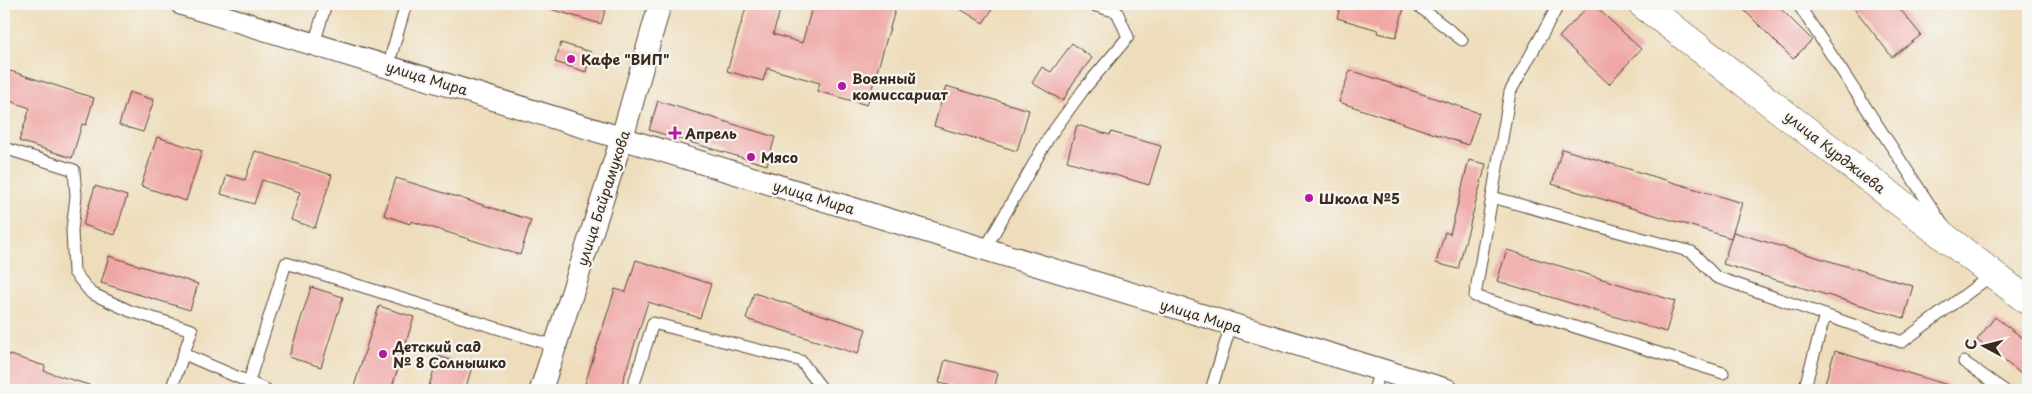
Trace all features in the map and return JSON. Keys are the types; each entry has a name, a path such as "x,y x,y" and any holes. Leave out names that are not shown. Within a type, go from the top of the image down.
{"street":[{"name":"улица Мира","path":"182,4 1231,325 1377,380 1447,390"},
{"name":"улица Байрамукова","path":"541,390 622,138 660,4"},
{"name":"улица Курджиева","path":"1642,4 2028,301"}],"lane":[{"path":"314,44 326,4"},
{"path":"388,66 406,4"},
{"path":"984,249 1049,137 1084,89 1128,37 1117,12 1089,4"},
{"path":"1416,4 1462,40"},
{"path":"1559,4 1510,92 1475,296 1723,373"},
{"path":"1798,4 1958,247"},
{"path":"4,148 74,170 76,196 72,230 74,272 91,293 130,311 192,330 171,390"},
{"path":"1492,197 1692,252 1716,277 1902,342 1993,274"},
{"path":"249,381 286,264 555,346"},
{"path":"1804,390 1825,315"},
{"path":"632,390 653,323 801,361 823,390"},
{"path":"1211,390 1231,325"},
{"path":"184,354 268,390"},
{"path":"1964,362 2004,390"}],"building":[{"path":"547,4 607,4 601,24 547,8"},
{"path":"747,4 782,4 773,34 802,43 813,4 897,4 867,105 817,91 820,83 767,68 763,81 727,71"},
{"path":"952,4 996,4 983,23"},
{"path":"1341,4 1386,4 1404,8 1396,37 1377,33 1378,30 1337,18"},
{"path":"1590,4 1593,4 1641,49 1609,84 1559,37"},
{"path":"1738,4 1776,4 1812,40 1793,59"},
{"path":"1851,4 1896,4 1921,35 1892,57"},
{"path":"561,43 591,52 586,72 555,62"},
{"path":"1072,43 1092,58 1073,83 1063,101 1032,83 1042,67 1051,72"},
{"path":"4,69 94,98 86,125 82,124 72,158 19,141 30,108 4,99"},
{"path":"1350,70 1479,113 1468,145 1339,102"},
{"path":"946,86 1029,110 1017,151 934,126"},
{"path":"129,92 154,100 143,132 119,125"},
{"path":"658,101 775,137 767,165 649,130"},
{"path":"1077,125 1110,135 1111,132 1161,146 1149,185 1067,161"},
{"path":"157,137 202,151 186,201 141,186"},
{"path":"1562,149 1742,203 1731,238 1552,184"},
{"path":"255,151 332,175 315,228 291,220 300,192 262,180 254,204 221,194 227,175 245,180"},
{"path":"1469,160 1486,164 1458,269 1436,263 1445,232 1450,234"},
{"path":"396,178 531,220 520,255 411,221 410,224 384,215"},
{"path":"95,186 127,196 115,235 83,225"},
{"path":"1733,232 1913,286 1904,318 1723,264"},
{"path":"1507,250 1675,301 1666,332 1497,281"},
{"path":"109,256 198,284 190,310 101,283"},
{"path":"636,260 711,284 700,318 648,302 620,390 583,390 615,289 626,292"},
{"path":"311,287 343,297 321,367 289,357"},
{"path":"754,293 866,329 858,354 746,319"},
{"name":"Детский сад № 8 Солнышко","path":"379,306 414,317 391,390 353,390"},
{"path":"1995,317 2028,342 2028,379 1977,340"},
{"path":"1835,351 1951,386 1950,390 1848,390 1825,383"},
{"path":"4,353 45,366 44,371 95,387 94,390 11,390 4,388"},
{"path":"438,356 472,367 465,390 428,390"},
{"path":"945,360 998,373 994,390 970,390 939,383"}],"place":[{"name":"Кафе \"ВИП\"","path":"571,59"},
{"name":"Военный комиссариат","path":"842,86"},
{"name":"Апрель","path":"675,133"},
{"name":"Мясо","path":"751,157"},
{"name":"Школа №5","path":"1309,198"},
{"name":"Детский сад № 8 Солнышко","path":"383,354"}]}
